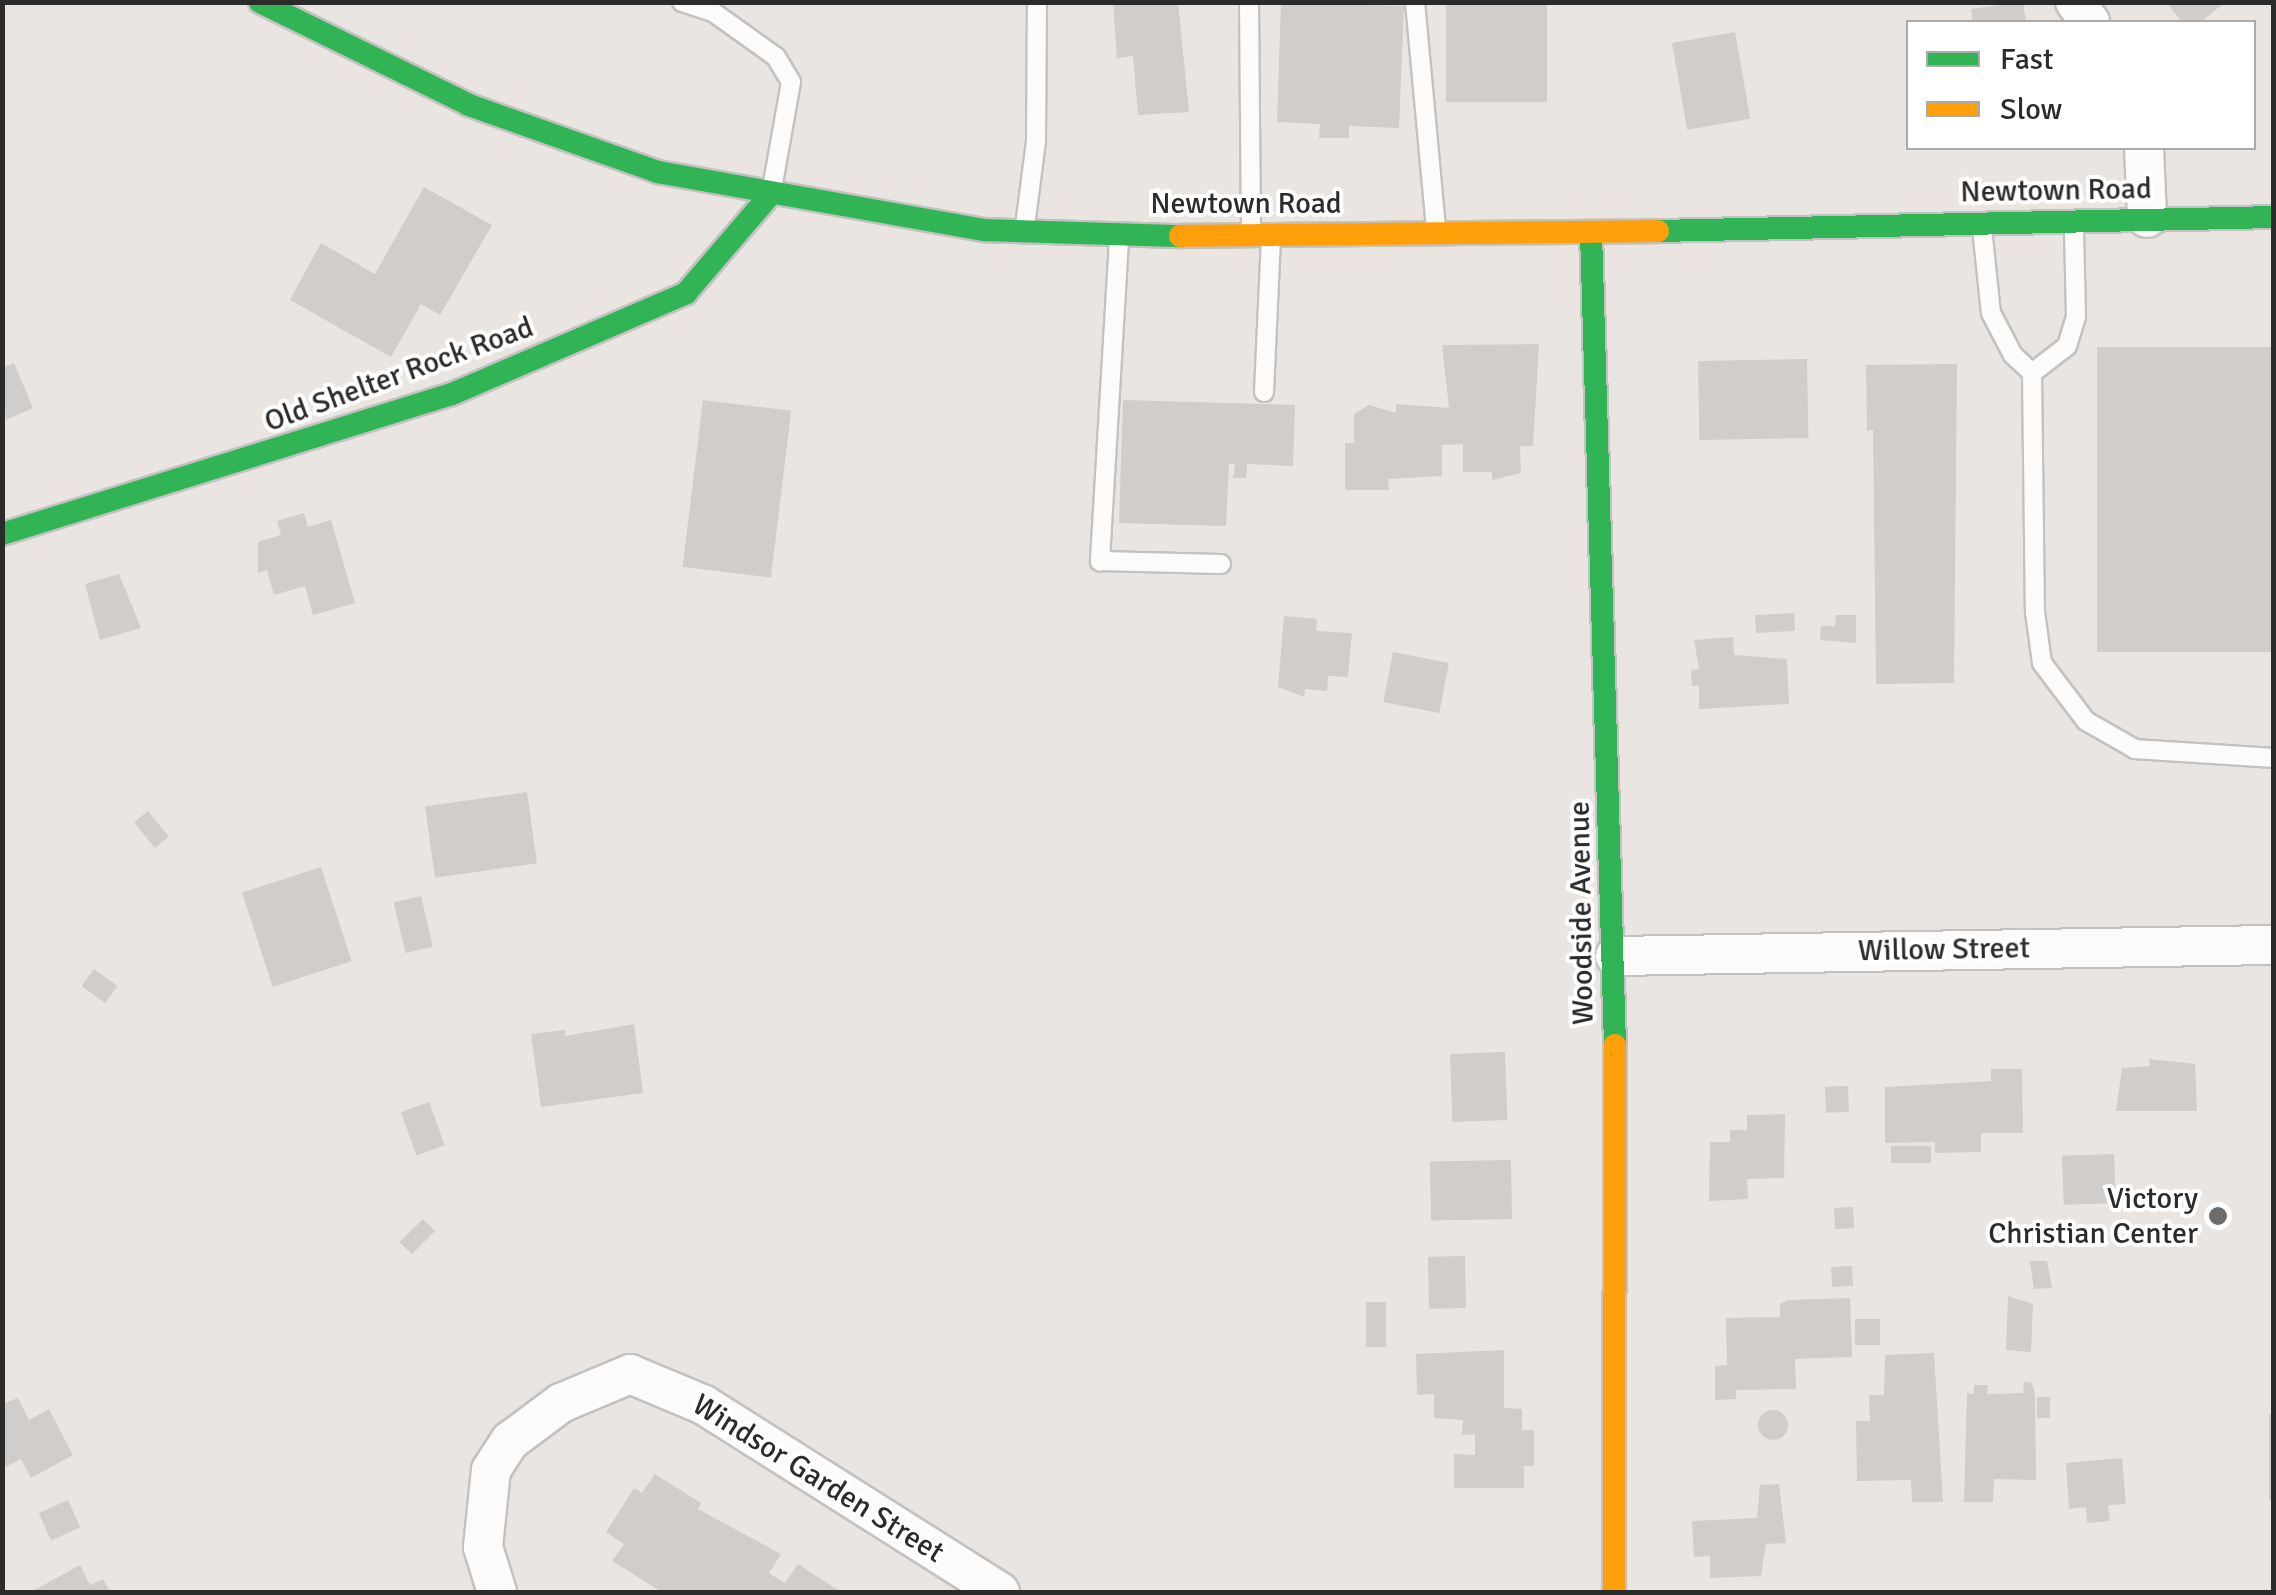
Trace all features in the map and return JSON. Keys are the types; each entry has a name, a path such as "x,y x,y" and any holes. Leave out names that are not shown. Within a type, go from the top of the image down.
{"street":[{"name":"Newtown Road","path":"260,2 469,105 658,172 771,194 1024,231 1261,235 1591,232 2274,217"},
{"path":"2144,150 2148,218"},
{"name":"Old Shelter Rock Road","path":"2,534 452,394 686,293 771,194"},
{"name":"Woodside Avenue","path":"1591,232 1615,956 1614,1592"},
{"name":"Willow Street","path":"1615,956 2274,945"},
{"name":"Windsor Garden Street","path":"497,1592 483,1547 491,1470 510,1441 561,1403 630,1374 704,1405 1000,1592"}],"lane":[{"path":"682,2 713,12 776,57 791,82 771,194"},
{"path":"1024,231 1036,141 1037,2"},
{"path":"1249,2 1261,235 1264,392"},
{"path":"1415,2 1436,233"},
{"path":"2032,372 2067,346 2076,317 2074,220"},
{"path":"1982,222 1991,313 2013,355 2032,372 2035,612 2042,663 2086,721 2134,749 2274,758"},
{"path":"1120,234 1100,561 1221,564"}],"building":[{"path":"1113,2 1178,2 1189,112 1138,115 1133,56 1117,58"},
{"path":"1281,2 1404,6 1399,128 1349,126 1349,138 1319,138 1320,124 1277,122"},
{"path":"1446,2 1547,2 1547,102 1446,102"},
{"path":"2023,2 2026,20 1973,20 1971,9"},
{"path":"2166,2 2225,2 2203,20 2180,20"},
{"path":"1735,32 1750,119 1687,130 1672,43"},
{"path":"424,187 492,225 440,315 421,304 391,357 290,300 321,243 375,274"},
{"path":"1539,344 1533,446 1520,446 1521,473 1492,480 1492,472 1463,472 1463,444 1442,445 1442,476 1388,479 1389,490 1345,490 1345,443 1354,443 1354,414 1369,405 1396,413 1396,404 1449,408 1442,345"},
{"path":"2097,347 2274,347 2274,652 2097,652"},
{"path":"1807,359 1808,438 1699,440 1698,361"},
{"path":"14,363 33,408 6,420 2,368"},
{"path":"1957,364 1954,683 1876,684 1873,430 1867,431 1866,365"},
{"path":"703,400 791,411 771,578 683,567"},
{"path":"1123,400 1295,405 1293,466 1247,464 1246,478 1233,478 1235,464 1229,464 1226,526 1119,523"},
{"path":"304,513 308,527 331,520 355,603 313,615 305,586 274,595 267,570 258,573 258,542 281,535 277,521"},
{"path":"119,574 141,628 100,640 85,584"},
{"path":"1794,613 1795,631 1756,633 1755,615"},
{"path":"1836,615 1856,615 1856,643 1820,640 1821,626 1835,626"},
{"path":"1284,616 1317,619 1316,631 1352,633 1348,677 1328,676 1327,691 1305,689 1304,697 1278,687"},
{"path":"1733,637 1734,655 1787,659 1789,704 1699,709 1699,686 1692,686 1691,670 1699,669 1694,640"},
{"path":"1393,652 1449,663 1439,713 1383,702"},
{"path":"527,792 537,863 435,878 425,806"},
{"path":"148,811 169,837 155,848 134,822"},
{"path":"321,867 352,961 273,987 242,893"},
{"path":"421,896 433,947 405,953 394,902"},
{"path":"94,969 117,986 105,1003 82,986"},
{"path":"634,1024 643,1093 541,1107 531,1034 565,1030 565,1036"},
{"path":"1505,1052 1507,1120 1452,1122 1450,1054"},
{"path":"2149,1059 2195,1064 2197,1111 2116,1111 2122,1068 2150,1066"},
{"path":"1991,1069 2022,1069 2023,1133 1981,1133 1981,1152 1935,1153 1935,1142 1885,1143 1885,1087 1991,1081"},
{"path":"1848,1086 1849,1112 1826,1113 1825,1087"},
{"path":"429,1102 445,1145 417,1155 401,1112"},
{"path":"1785,1114 1784,1178 1747,1179 1748,1199 1709,1201 1710,1142 1730,1142 1730,1130 1747,1130 1747,1115"},
{"path":"1891,1146 1931,1146 1931,1163 1891,1163"},
{"path":"2114,1154 2116,1203 2064,1205 2062,1156"},
{"path":"1511,1160 1512,1219 1431,1220 1430,1161"},
{"path":"1853,1207 1854,1228 1835,1229 1834,1208"},
{"path":"423,1219 435,1231 412,1254 400,1242"},
{"path":"1465,1256 1466,1308 1429,1309 1428,1257"},
{"path":"2030,1261 2047,1261 2052,1288 2034,1289"},
{"path":"1852,1266 1853,1286 1832,1287 1831,1267"},
{"path":"2008,1296 2033,1304 2031,1352 2006,1350"},
{"path":"1850,1298 1852,1357 1795,1359 1796,1389 1736,1390 1736,1399 1715,1400 1715,1366 1727,1365 1726,1318 1780,1317 1780,1304 1788,1300"},
{"path":"1366,1302 1386,1302 1386,1347 1366,1347"},
{"path":"1855,1319 1880,1319 1880,1345 1855,1345"},
{"path":"1504,1350 1504,1408 1522,1409 1522,1430 1534,1430 1534,1466 1524,1466 1524,1488 1454,1488 1454,1454 1475,1455 1475,1434 1462,1435 1463,1420 1434,1418 1434,1394 1417,1395 1416,1354"},
{"path":"1934,1353 1943,1502 1912,1502 1911,1480 1857,1481 1856,1421 1870,1421 1869,1395 1884,1395 1885,1355"},
{"path":"2024,1382 2032,1383 2035,1394 2036,1480 1994,1479 1993,1502 1964,1502 1967,1393 1974,1394 1974,1385 1988,1385 1987,1394 2023,1393"},
{"path":"2037,1397 2050,1397 2050,1418 2037,1418"},
{"path":"18,1398 29,1420 49,1409 73,1455 31,1478 21,1459 2,1469 2,1404"},
{"path":"1773,1410 1784,1414 1788,1425 1784,1436 1773,1440 1762,1436 1758,1425 1762,1414"},
{"path":"2269,1414 2274,1414 2274,1500 2269,1500"},
{"path":"2122,1458 2126,1504 2108,1505 2110,1521 2087,1523 2086,1507 2069,1509 2066,1463"},
{"path":"655,1474 701,1503 698,1509 781,1554 769,1573 785,1583 798,1564 841,1592 662,1592 612,1561 624,1544 606,1532 634,1488 642,1493"},
{"path":"1779,1484 1786,1543 1766,1544 1761,1576 1710,1578 1710,1556 1694,1557 1692,1521 1757,1518 1760,1485"},
{"path":"68,1500 80,1527 51,1540 39,1513"},
{"path":"80,1565 90,1585 103,1579 110,1592 31,1592"}],"traffic: fast":[{"path":"260,2 469,105 658,172 985,230 1180,236"},
{"path":"2,534 452,394 686,293 771,194"},
{"path":"1658,231 2274,217"},
{"path":"1591,232 1615,1045"}],"traffic: slow":[{"path":"1180,236 1658,231"},
{"path":"1614,1592 1615,1045"}],"place":[{"name":"Victory Christian Center","path":"2218,1216"}]}
